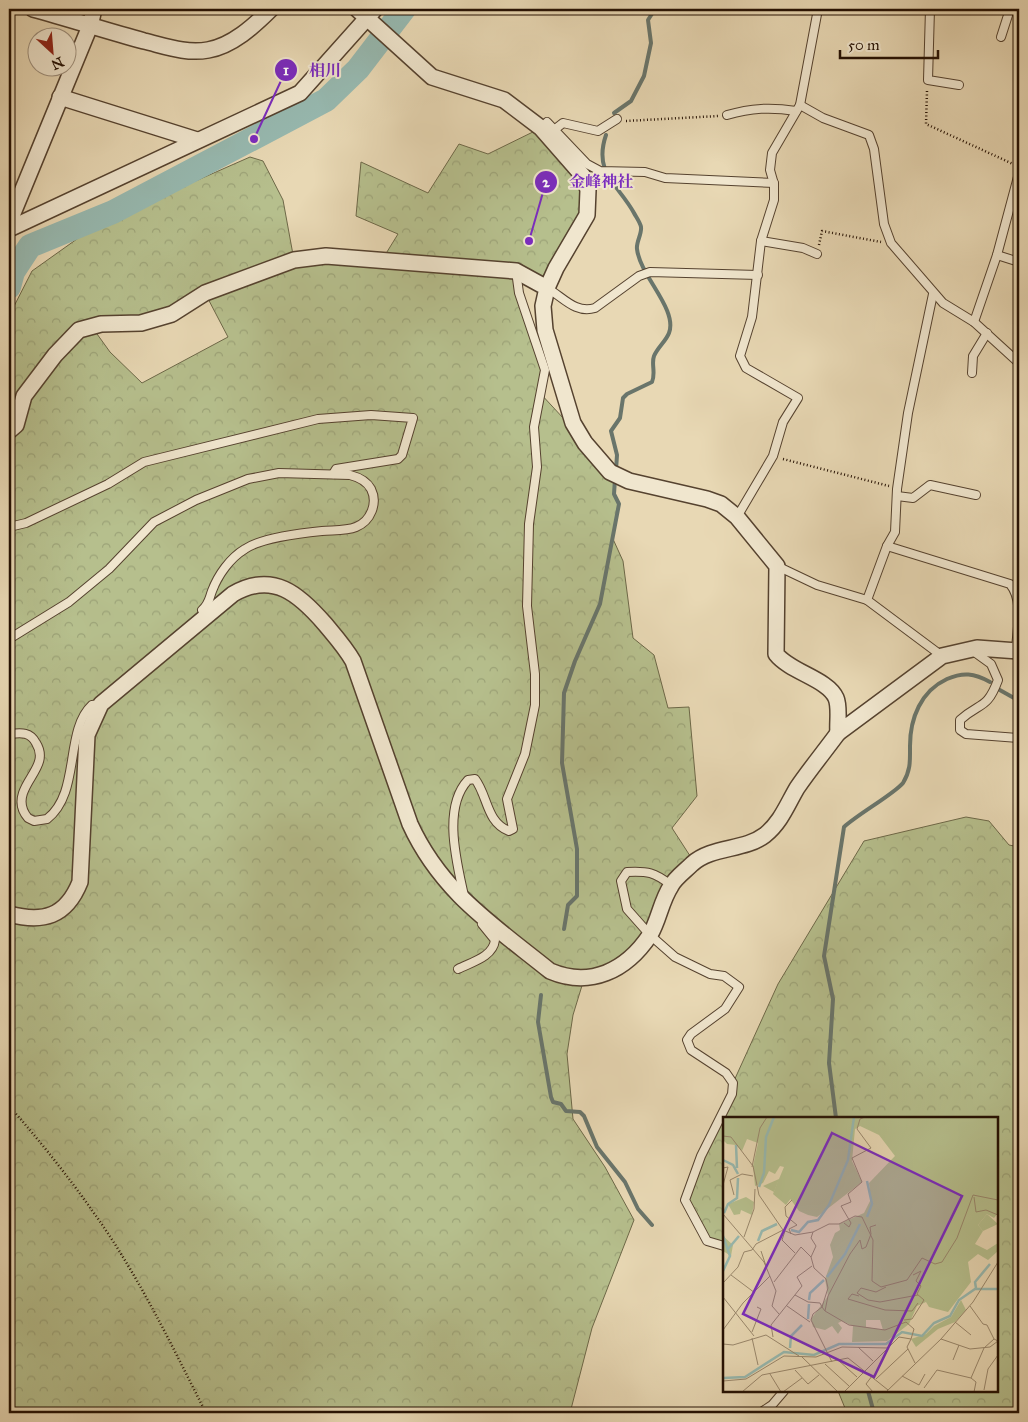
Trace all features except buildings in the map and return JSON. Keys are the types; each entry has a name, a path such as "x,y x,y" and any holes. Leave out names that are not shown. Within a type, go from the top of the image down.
{"street":[{"path":"33,9 178,50 209,50 240,35 271,9"},
{"path":"9,223 90,26 94,9"},
{"path":"9,229 300,93 368,15 395,45 432,77 504,100 548,129 583,176 588,190 589,203 582,227 556,268 547,288 543,306 545,330 573,423 585,443 615,475 629,481 707,499 721,504 737,517 777,566 776,654 782,662 832,690 837,700 838,733"},
{"path":"60,97 107,114 197,140"},
{"path":"9,431 16,424 24,396 55,355 79,330 101,324 141,323 172,314 205,292 294,260 326,256 516,271 547,288"},
{"path":"9,914 27,919 45,917 63,908 75,893 80,882 87,735 101,704 205,616 233,594 251,586 260,585 287,590 310,607 345,648 353,661 410,824 420,848 434,868 465,903 550,971 572,979 595,977 624,965 650,935 671,885 694,862 720,849 749,843 764,836 782,818 797,789 838,733 942,656 971,650 1018,651"}],"lane":[{"path":"737,517 773,456 783,422 798,398 746,368 740,356 752,317 761,241 774,200 774,183 770,170 772,153 798,108 818,9"},
{"path":"930,9 928,80 959,85"},
{"path":"1001,37 1010,9"},
{"path":"727,115 748,109 798,108 869,134 874,149 884,224 891,243 918,272 933,294 943,303 974,322 1019,363"},
{"path":"617,119 598,131 563,122 548,129 587,164 600,171 645,172 665,178 774,183"},
{"path":"974,322 997,255 1019,173"},
{"path":"761,241 803,248 818,254"},
{"path":"997,255 1019,262"},
{"path":"458,969 486,955 494,948 495,940 465,903 453,832 455,805 461,787 468,780 475,779 490,813 505,829 509,831 513,828 507,799 526,754 534,705 535,674 527,606 529,524 537,467 534,427 545,370 519,293 516,271"},
{"path":"547,288 575,307 587,310 595,308 639,276 650,272 758,275"},
{"path":"867,600 886,546 895,532 897,492 908,411 933,294"},
{"path":"972,373 973,356 987,334"},
{"path":"9,527 26,523 108,484 144,462 318,419 371,415 412,418 402,455 398,459 336,468 333,474"},
{"path":"9,639 69,602 109,569 160,518 196,500 264,475 303,472 357,476 369,485 374,502 367,519 348,529 320,531 258,543 244,549 223,570 213,590 209,604 202,610 205,616"},
{"path":"897,492 913,498 924,488 936,485 976,494"},
{"path":"886,546 1010,584 1016,592 1018,600 1018,651"},
{"path":"777,566 817,585 867,600 942,656"},
{"path":"971,650 991,664 998,680 993,694 986,704 960,720 960,730 966,734 1019,738"},
{"path":"9,734 23,732 30,735 38,747 40,761 23,792 21,803 28,818 34,821 47,819 59,805 66,788 81,722 86,710 92,705 101,704"},
{"path":"671,885 658,874 646,871 627,872 622,881 627,909 650,935 675,957 710,974 724,976 739,987 725,1009 691,1034 687,1040 691,1050 726,1073 733,1083 732,1094 701,1156 685,1200 706,1241 723,1246"},
{"path":"760,1413 772,1405 783,1392"}],"path":[{"path":"928,80 926,124 1019,167"},
{"path":"617,119 631,122 727,115"},
{"path":"818,254 822,231 891,243"},
{"path":"773,456 897,492"},
{"path":"1018,651 1019,682"},
{"path":"9,1106 42,1144 104,1228 161,1325 206,1413"}],"green space":[{"path":"541,128 564,153 589,203 547,288 517,271 545,370 539,392 615,474 614,494 619,504 613,539 623,561 633,638 654,655 668,708 689,707 697,796 672,828 694,862 623,965 584,979 573,1015 567,1054 573,1119 605,1167 634,1220 592,1328 570,1413 9,1413 9,316 32,271 98,224 250,157 263,161 283,200 294,260 382,260 398,234 356,216 361,162 428,193 459,144 488,154","holes":["205,293 228,337 142,383 110,352 92,327 172,314"]},
{"path":"966,817 989,821 1009,845 1019,847 1019,1413 847,1413 838,1392 998,1392 998,1117 723,1117 723,1246 707,1241 685,1200 733,1083 778,984 864,841"}],"waterway":[{"path":"9,287 13,272 30,246 113,212 326,100 358,69 404,9"},
{"path":"614,113 631,101 644,76 651,43 648,20 655,9"},
{"path":"606,135 603,148 605,169 640,223 641,230 637,249 645,270 664,303 670,324 668,336 654,356 652,382 627,394 623,398 620,418 611,431 617,455 616,470"},
{"path":"564,929 568,905 577,896 577,849 562,763 564,693 575,661 600,604 619,504 614,494 615,479"},
{"path":"836,1117 829,1063 833,999 824,956 844,827 903,783 909,769 912,725 919,706 930,691 947,679 963,674 974,675 990,682"},
{"path":"998,689 1014,698"},
{"path":"541,995 538,1022 553,1102 561,1104 566,1111 580,1112 584,1116 597,1147 625,1182 638,1209 652,1225"},
{"path":"868,1392 874,1413"}],"place":[{"name":"相川","path":"254,139"},
{"name":"金峰神社","path":"529,241"}]}
